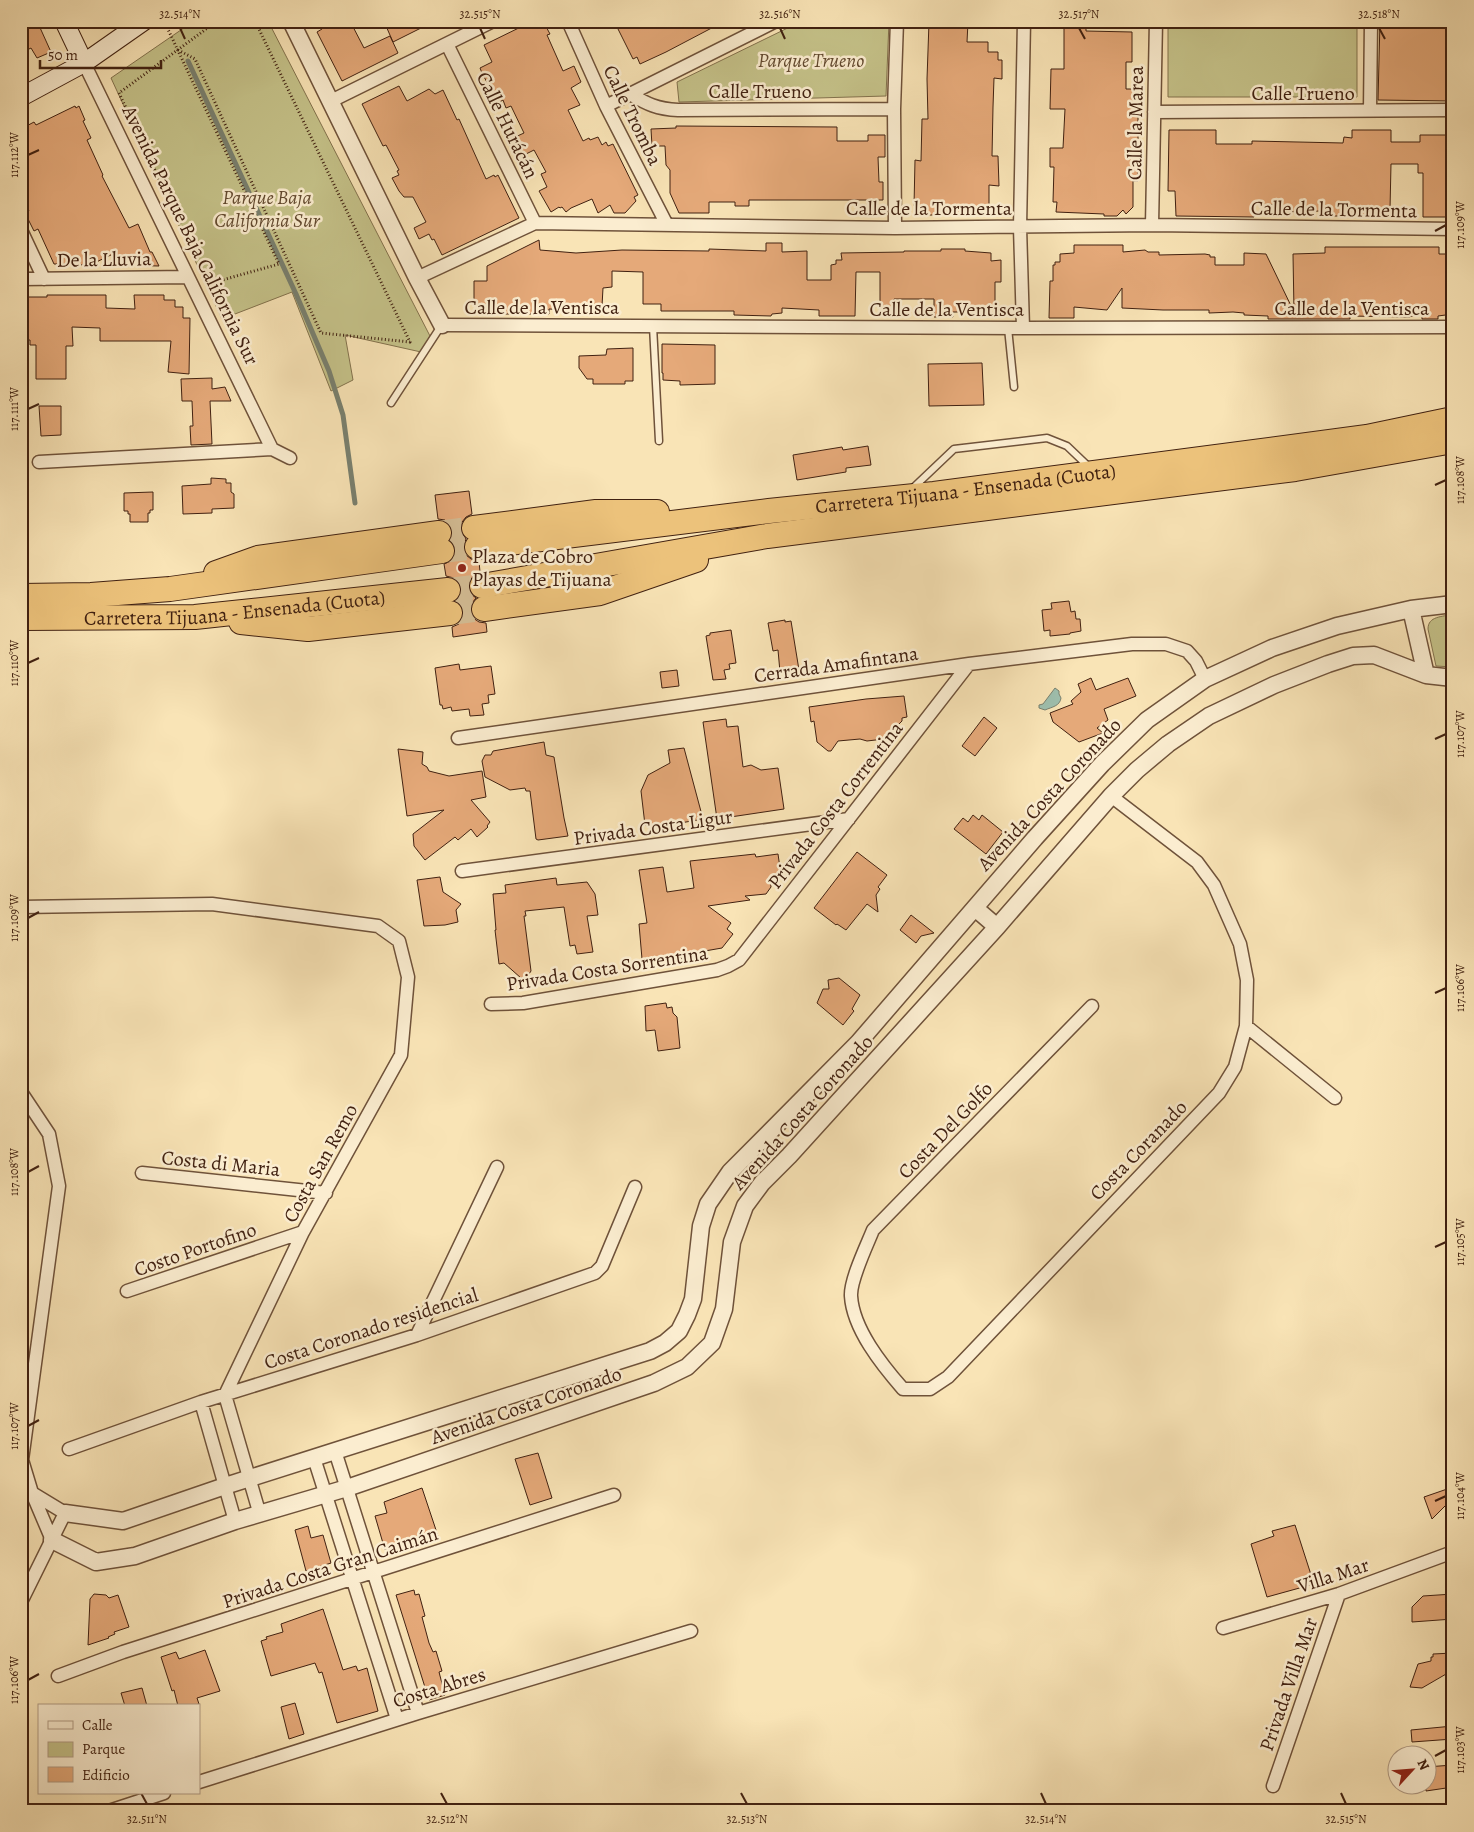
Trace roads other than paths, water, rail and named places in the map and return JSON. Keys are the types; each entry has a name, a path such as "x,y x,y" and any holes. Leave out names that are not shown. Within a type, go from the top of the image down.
{"highway":[{"name":"Carretera Tijuana - Ensenada (Cuota)","path":"475,537 904,498 1367,437 1453,419"},
{"name":"Carretera Tijuana - Ensenada (Cuota)","path":"482,586 767,536 1295,469 1453,441"},
{"path":"484,609 600,593 767,536"},
{"name":"Carretera Tijuana - Ensenada (Cuota)","path":"21,596 90,595 170,590 258,558 441,542"},
{"name":"Carretera Tijuana - Ensenada (Cuota)","path":"21,618 195,617 308,629 449,602"}],"main road":[{"name":"Avenida Parque Baja California Sur","path":"64,21 84,63"},
{"path":"21,97 84,63 144,21"}],"street":[{"path":"292,21 417,278 442,325"},
{"path":"332,100 493,21"},
{"name":"Calle Tromba","path":"568,21 606,106 666,225"},
{"path":"606,106 776,21"},
{"path":"895,228 894,109 897,21"},
{"path":"1023,328 1020,227 1024,21"},
{"name":"Calle la Marea","path":"1152,225 1156,21"},
{"path":"1370,111 1371,21"},
{"name":"Calle Hurácán","path":"447,44 535,224"},
{"name":"Avenida Parque Baja California Sur","path":"84,63 272,449"},
{"name":"Calle Trueno","path":"630,94 648,105 662,109 678,110 894,109"},
{"name":"Calle Trueno","path":"1154,112 1453,110"},
{"name":"Calle de la Tormenta","path":"417,278 535,224 895,228 1152,225 1453,229"},
{"path":"21,230 44,279"},
{"name":"De la Lluvia","path":"21,279 188,277"},
{"name":"Calle de la Ventisca","path":"442,325 1008,328 1453,327"},
{"path":"39,462 272,449 290,458"},
{"name":"Avenida Costa Coronado","path":"32,1493 65,1513 122,1521 249,1478 650,1350 666,1342 679,1331 693,1299 701,1226 708,1204 730,1172 858,1043 1035,838 1102,764 1148,720 1204,679 1272,648 1337,626 1411,609 1453,604"},
{"path":"1411,609 1426,675"},
{"name":"Cerrada Amafintana","path":"458,738 969,664 1132,644 1166,644 1187,651 1196,661 1204,679"},
{"name":"Avenida Costa Coronado","path":"52,1540 96,1562 135,1556 234,1522 347,1488 654,1384 687,1366 712,1343 724,1309 732,1242 745,1206 762,1183 789,1156 997,928 1111,796 1137,770 1168,744 1208,716 1274,685 1353,656 1374,655 1426,675 1453,678"},
{"name":"Privada Costa Correntina","path":"728,966 739,960 969,664"},
{"name":"Costa Coranado","path":"851,1295 856,1319 868,1342 886,1369 903,1389 930,1390 948,1378 1219,1093 1235,1067 1246,1026 1247,980 1240,944 1214,885 1197,862 1111,796"},
{"name":"Privada Costa Ligur","path":"462,871 849,819"},
{"name":"Costa San Remo","path":"21,907 212,904 378,926 399,941 408,977 400,1054 326,1193 303,1232 225,1395"},
{"path":"975,908 997,928"},
{"name":"Privada Costa Sorrentina","path":"492,1004 523,1003 717,970 728,966"},
{"name":"Costa Del Golfo","path":"851,1295 860,1259 874,1230 1092,1006"},
{"path":"1246,1026 1335,1098"},
{"path":"21,1092 49,1134 59,1186 22,1460 32,1493 52,1540"},
{"path":"417,1335 497,1166"},
{"name":"Costa di Maria","path":"142,1173 326,1193"},
{"name":"Costa Coronado residencial","path":"69,1449 201,1402 417,1335 595,1273 602,1266 635,1187"},
{"name":"Costo Portofino","path":"127,1292 303,1232"},
{"path":"225,1395 260,1514"},
{"path":"201,1402 234,1522"},
{"path":"335,1451 418,1713"},
{"path":"314,1458 397,1719"},
{"name":"Privada Costa Gran Caimán","path":"58,1676 123,1652 614,1496"},
{"path":"21,1602 65,1513"},
{"name":"Villa Mar","path":"1223,1628 1339,1594 1453,1552"},
{"name":"Privada Villa Mar","path":"1273,1786 1339,1594"},
{"name":"Costa Abres","path":"200,1782 397,1719 691,1631"},
{"path":"109,1811 161,1794"}],"lane":[{"path":"390,403 442,325"},
{"path":"653,326 659,440"},
{"path":"1008,328 1014,387"},
{"path":"904,498 954,449 1047,438 1068,446 1096,473"}],"waterway":[{"path":"188,61 296,294 329,371 343,415 355,503"}],"tunnel":[{"path":"439,533 474,528"},
{"path":"442,551 477,547"},
{"path":"448,590 482,586"},
{"path":"450,613 484,609"}],"place":[{"name":"Plaza de Cobro Playas de Tijuana","path":"462,568"}],"park label":[{"name":"Parque Trueno","path":"811,60"},
{"name":"Parque Baja California Sur","path":"267,208"}]}
